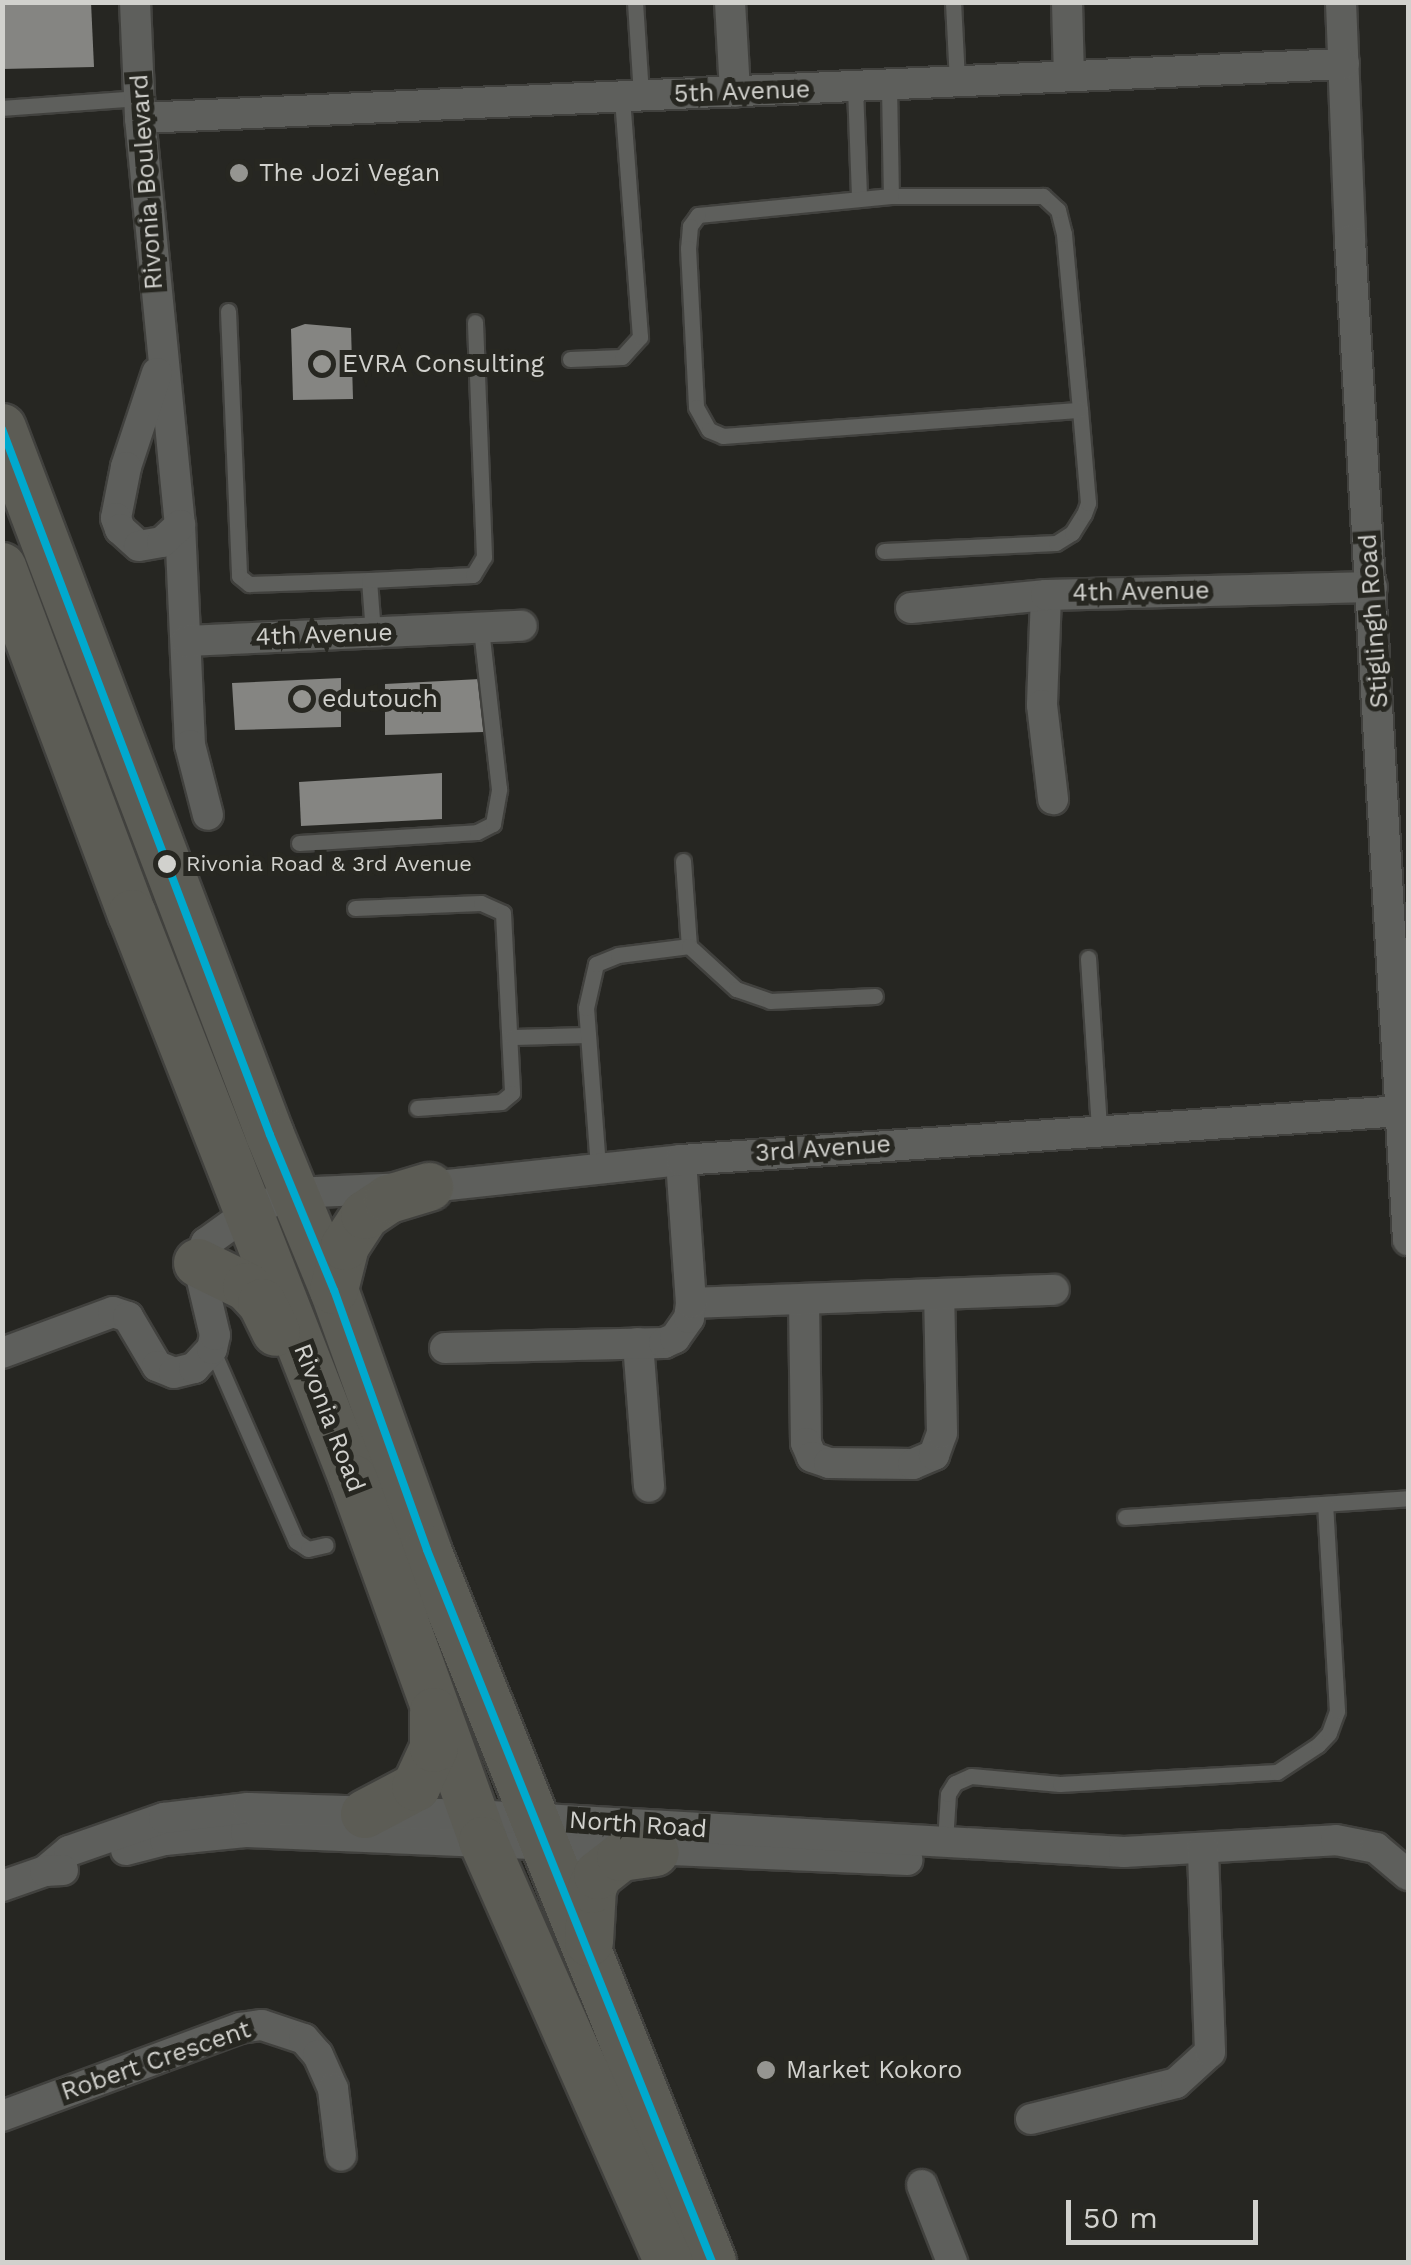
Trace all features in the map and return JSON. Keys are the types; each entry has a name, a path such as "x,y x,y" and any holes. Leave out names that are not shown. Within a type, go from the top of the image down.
{"main road":[{"name":"Rivonia Road","path":"2,428 293,1192 334,1290 427,1550 712,2262"},
{"name":"Rivonia Road","path":"2,567 353,1479 478,1828 669,2262"},
{"path":"334,1290 345,1246 364,1215 389,1198 428,1187"},
{"path":"198,1264 240,1281 262,1303 322,1447 353,1479"},
{"path":"365,1814 416,1787 434,1748 434,1708"},
{"path":"590,1957 592,1889 598,1875 621,1857 654,1852"}],"street":[{"name":"Rivonia Boulevard","path":"134,2 161,361 180,525 190,745 208,815"},
{"path":"730,2 735,92"},
{"path":"1067,2 1069,76"},
{"name":"Stiglingh Road","path":"1340,2 1350,240 1372,587 1394,675 1408,1240"},
{"name":"5th Avenue","path":"139,108 631,96 1344,64"},
{"name":"Rivonia Boulevard","path":"161,361 126,467 116,518 120,528 139,546 162,542 180,525"},
{"name":"4th Avenue","path":"911,608 1046,595 1372,587"},
{"path":"1046,595 1042,704 1054,798"},
{"name":"4th Avenue","path":"186,641 522,626"},
{"name":"3rd Avenue","path":"198,1264 210,1238 250,1212 293,1192 428,1187 680,1160 1402,1110"},
{"path":"445,1348 664,1343 675,1338 689,1318 692,1303 680,1160"},
{"path":"2,1353 113,1312 128,1317 150,1358 169,1372 194,1368 212,1349 213,1320 198,1264"},
{"path":"692,1303 1054,1290"},
{"path":"804,1300 806,1443 812,1456 830,1464 913,1464 934,1455 942,1432 939,1295"},
{"path":"638,1343 649,1487"},
{"name":"North Road","path":"45,1871 64,1854 90,1842 188,1812 248,1808 365,1814 478,1828"},
{"name":"North Road","path":"2,1886 165,1840 246,1832 478,1828 945,1842 1124,1852 1336,1840 1376,1848 1408,1874"},
{"name":"North Road","path":"542,1830 654,1852 1054,1863 1081,1863 1124,1852"},
{"path":"1031,2118 1176,2083 1186,2079 1210,2052 1203,1848"},
{"name":"Robert Crescent","path":"2,2116 240,2028 262,2024 304,2039 318,2054 333,2089 340,2156"},
{"path":"922,2184 952,2262"}],"lane":[{"path":"570,360 622,357 640,337 631,96 635,2"},
{"path":"953,2 956,82"},
{"path":"889,85 891,196"},
{"path":"855,87 859,198"},
{"path":"2,108 139,108"},
{"path":"884,551 1056,543 1078,526 1088,503 1080,410 1064,234 1054,202 1044,196 891,196 698,215 690,226 696,406 702,423 723,436 1080,410"},
{"path":"228,311 239,576 249,584 473,575 480,568 483,501 476,322"},
{"path":"369,580 373,633"},
{"path":"299,843 477,832 493,824 499,789 481,628"},
{"path":"683,861 689,946 736,989 770,1001 875,996"},
{"path":"355,908 481,903 502,913 512,1037 512,1092 502,1102 417,1108"},
{"path":"598,1167 588,1035 588,994 596,964 629,953 689,946"},
{"path":"1088,958 1099,1130"},
{"path":"512,1037 588,1035"},
{"path":"212,1349 296,1541 308,1549 326,1546"},
{"path":"1125,1517 1408,1498"},
{"path":"945,1842 948,1794 963,1778 980,1775 1060,1784 1277,1772 1318,1746 1329,1733 1336,1711 1324,1504"}],"building":[{"path":"2,2 91,2 94,67 2,69"},
{"name":"EVRA Consulting","path":"305,324 351,328 353,399 293,400 291,329"},
{"path":"341,678 341,727 235,730 232,683"},
{"path":"480,679 484,732 385,735 385,684"},
{"path":"442,773 442,819 301,826 299,782"}],"transit line":[{"path":"2,429 270,1135 334,1290 427,1550 712,2262"}],"place":[{"name":"The Jozi Vegan","path":"239,173"},
{"name":"EVRA Consulting","path":"322,364"},
{"name":"edutouch","path":"302,699"},
{"name":"Rivonia Road & 3rd Avenue","path":"167,864"},
{"name":"Market Kokoro","path":"766,2070"}]}
